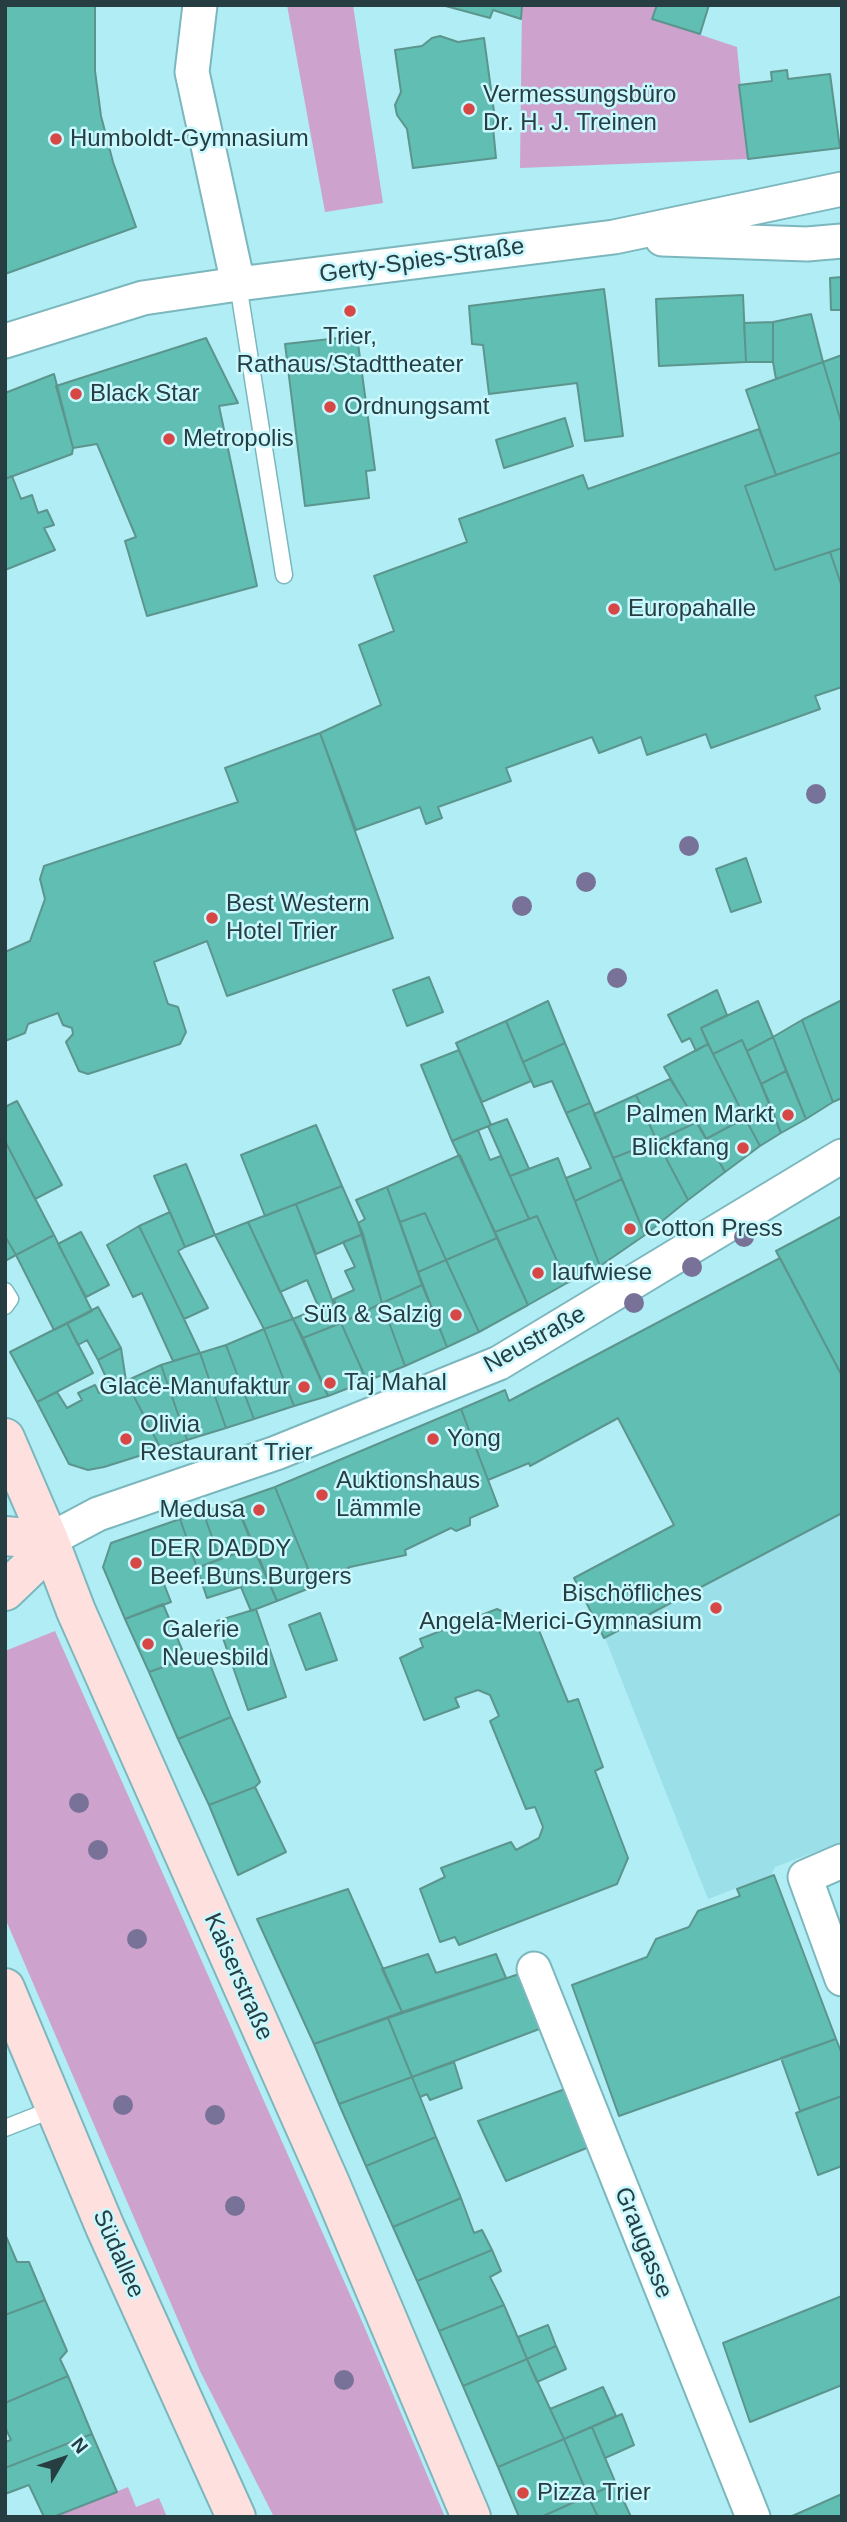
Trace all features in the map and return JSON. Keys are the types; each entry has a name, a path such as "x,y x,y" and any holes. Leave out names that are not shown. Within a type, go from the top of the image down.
{"main road":[{"name":"Kaiserstraße","path":"5,1438 65,1531 76,1611 330,2183 471,2517"},
{"path":"5,1536 65,1531"},
{"path":"5,1591 65,1531"},
{"name":"Südallee","path":"5,1988 105,2227 236,2517"}],"street":[{"path":"200,5 192,72 238,284"},
{"name":"Gerty-Spies-Straße","path":"5,341 143,298 614,237 842,189"},
{"path":"614,237 807,244 842,241"},
{"name":"Neustraße","path":"65,1531 98,1514 276,1452 499,1363 842,1156"},
{"path":"842,1861 805,1877 842,1979"},
{"name":"Graugasse","path":"534,1969 753,2517"}],"lane":[{"path":"238,284 284,576"},
{"path":"5,1291 10,1299 5,1306"},
{"path":"5,2128 56,2108"}],"shaded area":[{"path":"287,5 353,5 383,203 325,212"},
{"path":"522,5 657,5 653,19 737,47 748,159 520,168"},
{"name":"Bischöfliches Angela-Merici-Gymnasium","path":"780,1258 842,1376 842,1842 775,1867 771,1875 708,1899 605,1638 574,1578 674,1525 619,1419 530,1466 529,1463 488,1480 461,1409 505,1390 509,1400"},
{"path":"55,1631 364,2326 445,2517 274,2517 200,2371 5,1918 5,1651"},
{"path":"128,2487 136,2507 159,2498 167,2517 53,2517"}],"building":[{"name":"Humboldt-Gymnasium","path":"5,5 95,5 95,71 101,116 113,162 136,227 5,274"},
{"path":"442,5 522,5 521,19 493,10 490,18"},
{"path":"657,5 709,5 700,34 652,19"},
{"path":"440,36 458,42 484,38 495,119 493,127 496,158 413,168 407,129 397,115 395,105 401,92 395,50 422,46 432,38"},
{"path":"787,70 788,79 830,74 840,148 748,159 739,85 772,81 771,72"},
{"path":"842,277 842,310 831,310 830,278"},
{"path":"604,289 623,436 585,441 577,383 489,394 483,345 472,344 469,306"},
{"path":"743,295 746,362 659,366 656,299"},
{"path":"811,314 823,362 776,379 773,362 773,322"},
{"path":"773,322 773,362 746,362 744,323"},
{"name":"Ordnungsamt","path":"357,336 375,470 366,471 369,498 305,506 285,344"},
{"path":"206,338 238,403 219,406 257,586 147,616 125,541 136,537 97,444 73,448 56,386"},
{"path":"842,355 842,425 823,362"},
{"path":"823,362 842,425 842,452 776,475 746,390"},
{"path":"54,374 73,448 72,454 5,479 5,393"},
{"path":"565,418 573,446 504,468 496,440"},
{"name":"Europahalle","path":"759,429 776,475 745,486 775,570 830,552 842,587 842,687 815,696 820,709 711,748 706,734 647,755 641,737 599,753 592,737 506,768 511,781 438,807 442,818 426,824 420,807 356,830 320,733 381,705 359,645 394,631 374,576 467,542 459,519 583,475 588,489"},
{"path":"842,452 842,548 775,570 745,486"},
{"path":"12,476 21,499 32,495 38,513 47,510 54,525 44,528 55,550 5,570 5,479"},
{"path":"842,548 842,587 830,552"},
{"name":"Best Western Hotel Trier","path":"320,733 393,938 227,996 207,941 154,962 168,1004 178,1007 186,1032 180,1044 88,1074 79,1071 66,1042 73,1034 72,1028 63,1025 58,1013 28,1024 25,1033 5,1041 5,952 30,941 45,899 40,879 44,866 238,802 225,768"},
{"path":"746,858 761,902 731,912 716,869"},
{"path":"429,977 443,1012 407,1026 393,990"},
{"path":"717,990 727,1015 701,1028 708,1044 696,1051 690,1038 682,1042 668,1015"},
{"path":"842,1000 842,1098 833,1102 802,1020"},
{"path":"548,1001 565,1043 523,1062 506,1021"},
{"path":"758,1001 773,1037 747,1051 742,1040 713,1054 701,1028"},
{"path":"802,1020 833,1102 806,1119 773,1037"},
{"path":"506,1021 531,1081 482,1102 456,1043"},
{"path":"773,1037 786,1071 761,1084 747,1051"},
{"path":"742,1040 770,1104 745,1118 713,1054"},
{"path":"565,1043 590,1103 566,1113 552,1081 534,1087 523,1062"},
{"path":"708,1044 745,1118 706,1139 664,1067"},
{"path":"459,1050 491,1125 452,1141 421,1065"},
{"path":"786,1071 806,1119 781,1133 761,1084"},
{"path":"670,1079 697,1122 657,1141 636,1095"},
{"path":"636,1095 657,1141 613,1158 594,1114"},
{"path":"17,1101 62,1185 35,1199 5,1141 5,1107"},
{"path":"590,1103 622,1179 575,1201 566,1178 591,1168 566,1113"},
{"path":"770,1104 781,1133 760,1146 745,1118"},
{"path":"745,1118 760,1146 725,1172 706,1139"},
{"path":"507,1119 529,1169 510,1176 488,1126"},
{"path":"697,1122 725,1172 688,1200 657,1141"},
{"path":"316,1125 342,1186 265,1216 241,1155"},
{"path":"478,1130 490,1160 501,1156 529,1219 495,1232 452,1141"},
{"path":"5,1141 54,1235 16,1255 5,1236"},
{"path":"657,1141 688,1200 645,1235 613,1158"},
{"path":"460,1155 497,1238 446,1260 425,1213 400,1222 387,1187"},
{"path":"558,1158 600,1266 567,1283 537,1216 529,1219 510,1176"},
{"path":"186,1164 215,1235 185,1247 154,1176"},
{"path":"622,1179 645,1235 600,1266 575,1201"},
{"path":"342,1186 363,1234 316,1254 296,1204"},
{"path":"387,1187 422,1285 382,1303 358,1223 365,1219 356,1200"},
{"path":"296,1204 341,1323 303,1338 293,1319 319,1308 307,1280 280,1292 248,1222"},
{"path":"170,1212 185,1247 178,1251 208,1308 184,1319 139,1226"},
{"path":"425,1213 446,1260 418,1272 400,1222"},
{"path":"537,1216 567,1283 528,1305 495,1232"},
{"path":"842,1216 842,1376 776,1251"},
{"path":"248,1222 293,1319 264,1329 215,1235"},
{"path":"139,1226 200,1353 173,1361 142,1293 133,1297 107,1245"},
{"path":"81,1232 109,1285 86,1297 58,1244"},
{"path":"363,1234 382,1303 341,1323 334,1299 354,1290 345,1271 355,1267 343,1242"},
{"path":"54,1235 92,1311 54,1330 16,1255"},
{"path":"5,1236 16,1255 5,1261"},
{"path":"497,1238 528,1305 479,1332 446,1260"},
{"path":"780,1258 842,1376 842,1513 604,1638 574,1578 674,1525 618,1418 530,1466 529,1463 488,1480 461,1409 505,1390 509,1401"},
{"path":"446,1260 479,1332 447,1347 418,1272"},
{"path":"422,1285 447,1347 405,1366 382,1303"},
{"path":"382,1303 405,1366 367,1381 341,1323"},
{"path":"98,1307 121,1348 98,1360 87,1340 78,1345 67,1323"},
{"path":"293,1319 328,1396 294,1406 264,1329"},
{"path":"67,1323 93,1373 37,1402 10,1352"},
{"path":"341,1323 367,1381 328,1396 303,1338"},
{"path":"264,1329 294,1406 254,1419 226,1345"},
{"path":"226,1345 254,1419 226,1428 200,1353"},
{"path":"121,1348 126,1381 111,1388 98,1360"},
{"path":"200,1353 226,1428 187,1440 161,1365"},
{"path":"161,1365 187,1440 161,1449 126,1381"},
{"path":"126,1381 161,1449 88,1470 69,1464 37,1402 57,1392 67,1408 82,1400 78,1393 95,1385 99,1393"},
{"path":"461,1409 498,1506 470,1518 470,1525 456,1531 451,1528 405,1550 406,1555 350,1567 315,1586 275,1487"},
{"path":"275,1487 315,1586 277,1601 235,1501"},
{"path":"235,1501 253,1547 220,1559 203,1512"},
{"path":"203,1512 220,1559 197,1568 180,1519"},
{"path":"180,1519 197,1568 162,1579 171,1602 125,1619 103,1567 111,1543"},
{"path":"253,1547 277,1601 251,1611 241,1587 207,1598 197,1568"},
{"path":"163,1604 186,1659 149,1672 125,1619"},
{"path":"256,1609 286,1697 248,1710 217,1621"},
{"path":"497,1609 538,1628 568,1702 578,1699 603,1767 595,1771 628,1858 617,1884 459,1945 455,1937 440,1942 420,1889 445,1877 441,1868 511,1842 516,1850 539,1838 543,1827 535,1807 526,1809 490,1721 499,1716 490,1695 478,1690 455,1698 459,1707 424,1720 400,1658 423,1647 420,1639"},
{"path":"320,1613 337,1660 306,1670 289,1625"},
{"path":"205,1652 231,1717 178,1739 149,1672"},
{"path":"231,1717 260,1782 255,1787 209,1805 178,1739"},
{"path":"255,1787 286,1852 238,1875 209,1805"},
{"path":"774,1875 836,2039 619,2116 572,1985 647,1957 656,1939 689,1927 698,1911 740,1896 737,1889"},
{"path":"348,1889 402,2012 314,2044 257,1919"},
{"path":"428,1954 436,1973 496,1954 506,1978 402,2012 382,1969"},
{"path":"519,1974 542,2028 412,2077 388,2018"},
{"path":"388,2018 412,2077 339,2104 314,2044"},
{"path":"836,2039 842,2054 842,2096 800,2111 781,2058"},
{"path":"454,2062 462,2088 430,2100 427,2094 420,2097 412,2077"},
{"path":"412,2077 436,2137 366,2166 339,2104"},
{"path":"565,2089 589,2147 506,2181 478,2121"},
{"path":"842,2096 842,2166 818,2175 796,2113"},
{"path":"436,2137 461,2198 393,2227 366,2166"},
{"path":"461,2198 474,2233 482,2230 492,2250 417,2281 393,2227"},
{"path":"5,2234 17,2262 29,2262 45,2300 5,2315"},
{"path":"492,2250 501,2271 490,2277 504,2305 439,2331 417,2281"},
{"path":"842,2296 842,2385 750,2422 723,2343"},
{"path":"45,2300 67,2351 60,2359 68,2376 5,2403 5,2315"},
{"path":"504,2305 527,2359 463,2386 439,2331"},
{"path":"548,2325 556,2346 527,2359 518,2337"},
{"path":"556,2346 566,2369 537,2382 527,2359"},
{"path":"527,2359 564,2439 498,2467 463,2386"},
{"path":"68,2376 92,2434 5,2468 5,2442 11,2440 5,2427 5,2403"},
{"path":"603,2387 616,2416 564,2439 550,2409"},
{"path":"622,2414 634,2445 605,2458 592,2427"},
{"path":"592,2427 616,2484 588,2496 564,2439"},
{"path":"92,2434 117,2492 53,2517 44,2517 29,2485 5,2494 5,2468"},
{"path":"564,2439 588,2496 541,2517 519,2517 498,2467"},
{"path":"616,2484 631,2517 598,2517 588,2496"},
{"path":"842,2494 842,2517 790,2517"},
{"path":"588,2496 598,2517 541,2517"}],"place":[{"name":"Vermessungsbüro Dr. H. J. Treinen","path":"469,109"},
{"name":"Humboldt-Gymnasium","path":"56,139"},
{"name":"Trier, Rathaus/Stadttheater","path":"350,311"},
{"name":"Black Star","path":"76,394"},
{"name":"Ordnungsamt","path":"330,407"},
{"name":"Metropolis","path":"169,439"},
{"name":"Europahalle","path":"614,609"},
{"name":"Best Western Hotel Trier","path":"212,918"},
{"name":"Palmen Markt","path":"788,1115"},
{"name":"Blickfang","path":"743,1148"},
{"name":"Cotton Press","path":"630,1229"},
{"name":"laufwiese","path":"538,1273"},
{"name":"Süß & Salzig","path":"456,1315"},
{"name":"Taj Mahal","path":"330,1383"},
{"name":"Glacë-Manufaktur","path":"304,1387"},
{"name":"Olivia Restaurant Trier","path":"126,1439"},
{"name":"Yong","path":"433,1439"},
{"name":"Auktionshaus Lämmle","path":"322,1495"},
{"name":"Medusa","path":"259,1510"},
{"name":"DER DADDY Beef.Buns.Burgers","path":"136,1563"},
{"name":"Bischöfliches Angela-Merici-Gymnasium","path":"716,1608"},
{"name":"Galerie Neuesbild","path":"148,1644"},
{"name":"Pizza Trier","path":"523,2493"}]}
